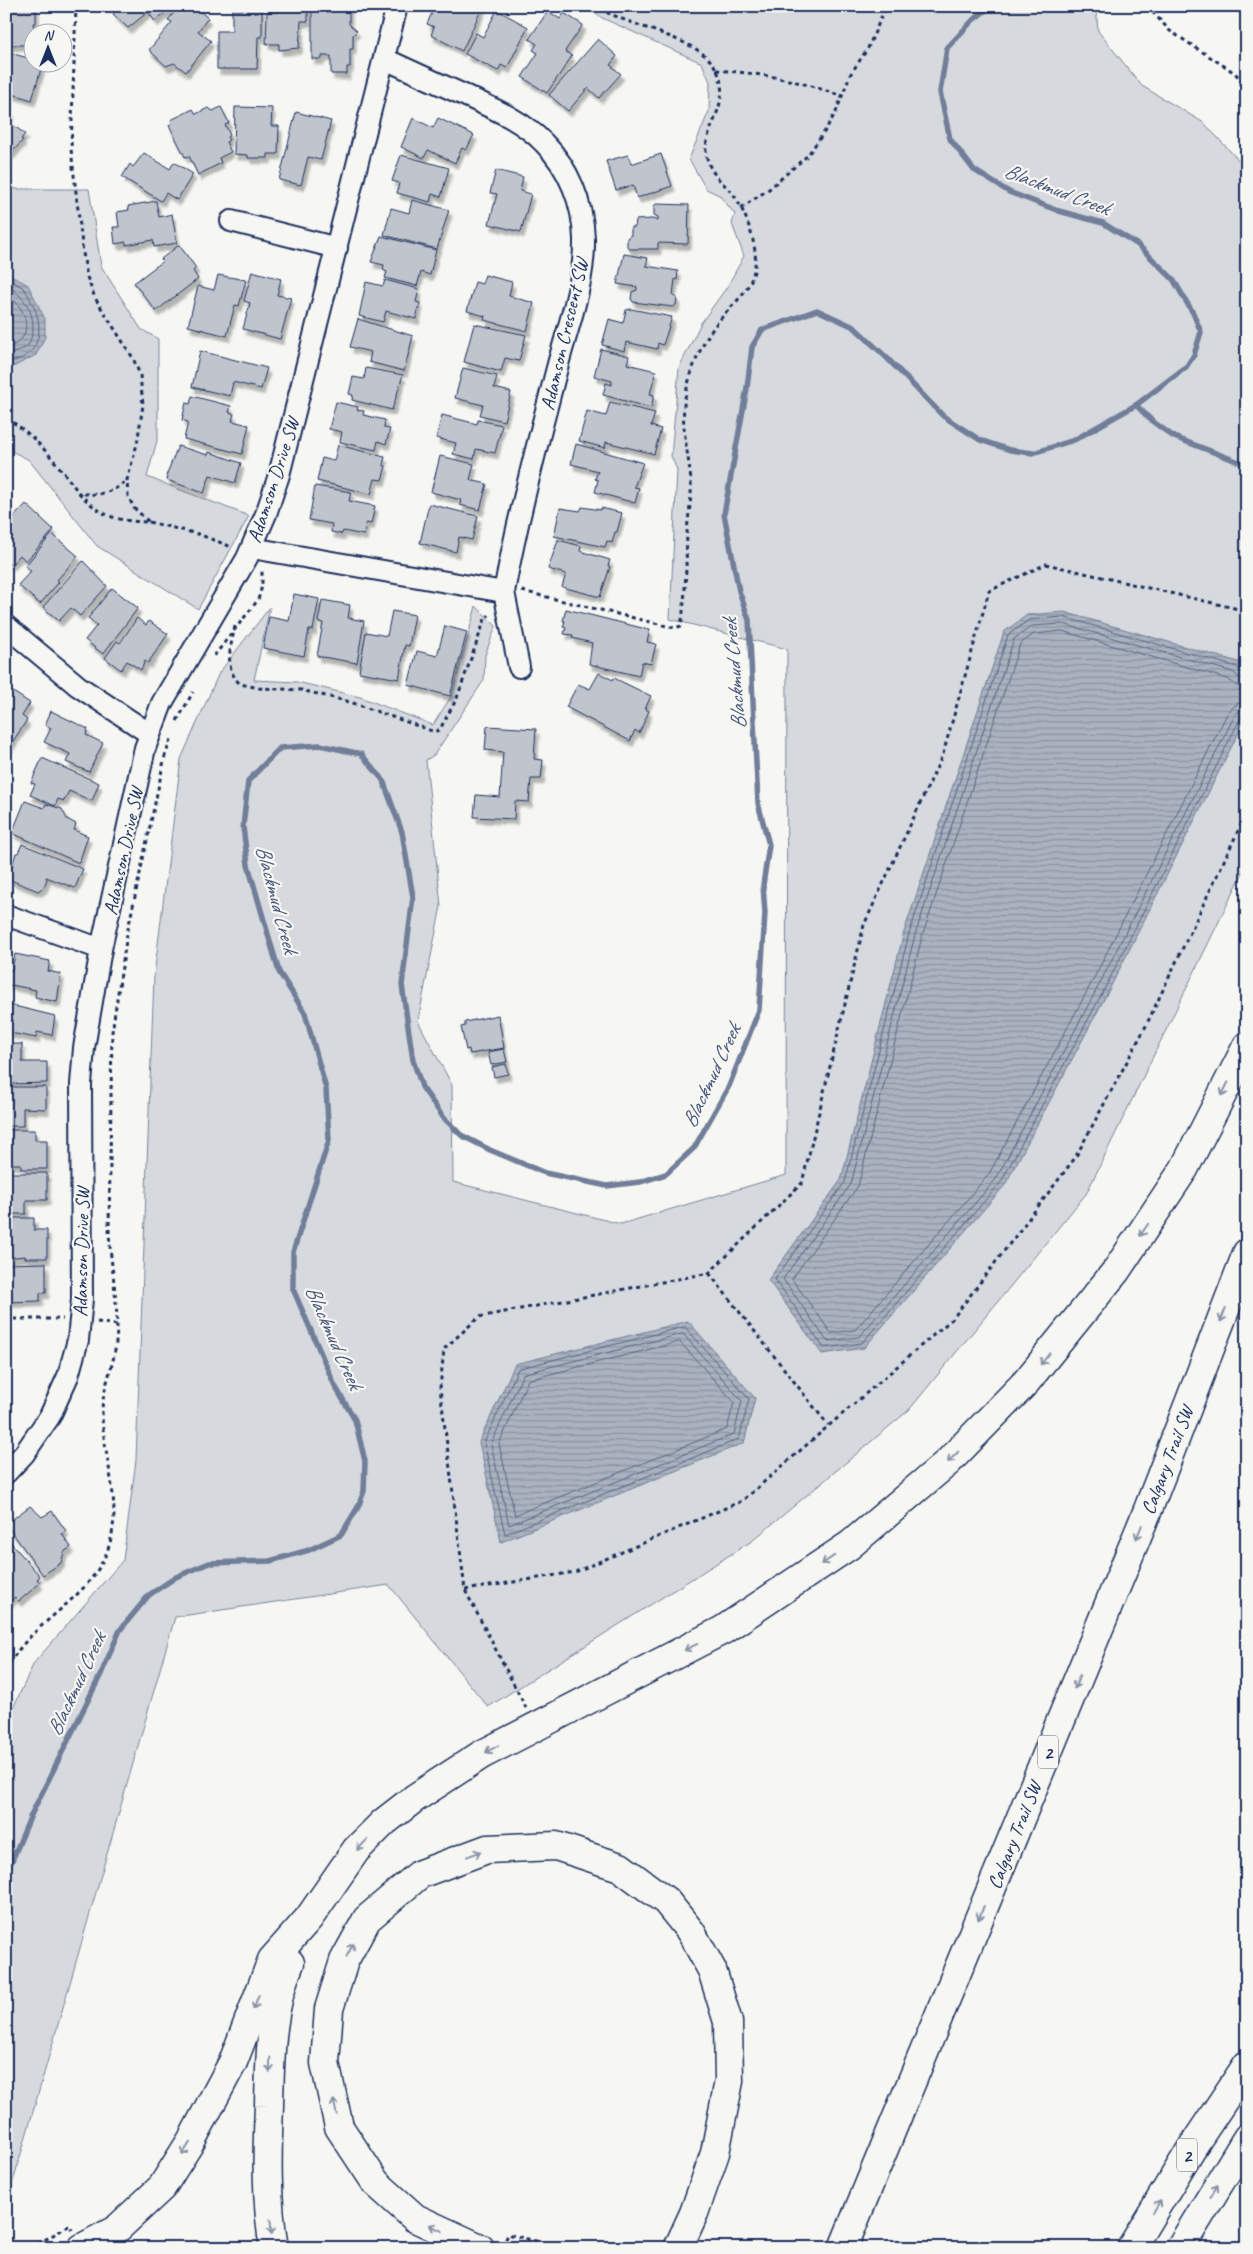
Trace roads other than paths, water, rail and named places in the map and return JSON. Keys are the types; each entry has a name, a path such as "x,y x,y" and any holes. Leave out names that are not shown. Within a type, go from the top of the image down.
{"highway":[{"path":"82,2248 117,2229 162,2186 191,2141 233,2062 272,1960 309,1918 356,1850 384,1822 415,1798 481,1755 723,1630 850,1545 948,1462 1026,1382 1116,1271 1184,1169 1247,1046"},
{"name":"Calgary Trail SW","path":"843,2248 1144,1521 1247,1253"},
{"path":"480,2248 415,2218 376,2183 339,2126 325,2063 329,2009 344,1961 367,1919 420,1874 487,1849 556,1846 620,1867 666,1901 691,1932 712,1970 728,2022 729,2081 715,2153 694,2213 678,2248"},
{"path":"274,2248 271,2232 267,2151 271,2040 280,1986 309,1918"},
{"name":"2","path":"1132,2248 1193,2146 1247,2065"},
{"path":"1180,2248 1247,2138"}],"street":[{"name":"Adamson Drive SW","path":"6,1473 24,1454 50,1416 68,1376 78,1340 82,1299 82,1084 84,1048 101,949 145,748 162,703 225,598 244,549 279,475 397,6"},
{"name":"Adamson Crescent SW","path":"385,59 495,109 532,131 545,143 568,175 577,195 582,216 584,238 579,287 514,538 514,591 519,667"},
{"path":"231,221 337,248"},
{"path":"244,549 514,591"},
{"path":"6,626 78,686 150,734"},
{"path":"6,916 101,949"}],"water":[{"path":"6,272 28,285 45,319 45,337 36,355 13,367 6,367"},
{"path":"1064,612 1242,663 1247,672 1247,716 1109,990 1005,1185 864,1348 822,1354 768,1280 841,1180 904,932 1004,632 1027,615"},
{"path":"688,1321 755,1398 744,1443 501,1542 479,1442 515,1364"}],"waterway":[{"name":"Blackmud Creek","path":"6,1875 31,1815 101,1674 120,1630 149,1595 176,1577 209,1563 270,1561 309,1550 341,1535 358,1507 364,1491 365,1461 355,1420 335,1386 293,1289 293,1252 329,1140 326,1089 305,1013 279,972 248,865 243,827 248,781 280,748 320,745 361,754 383,780 402,832 413,897 402,985 413,1060 422,1087 443,1117 461,1135 490,1150 545,1173 607,1186 640,1182 666,1174 694,1148 729,1086 759,1010 765,913 763,885 769,845 758,803 749,620 739,591 724,514 747,388 752,347 762,330 817,310 854,327 943,416 980,440 1010,450 1033,453 1074,440 1136,405 1186,367 1194,355 1201,332 1193,313 1173,279 1138,245 1103,223 1059,211 1009,192 974,170 950,139 940,92 947,48 973,20 991,6"},
{"path":"1136,405 1152,421 1174,437 1247,465"}]}
